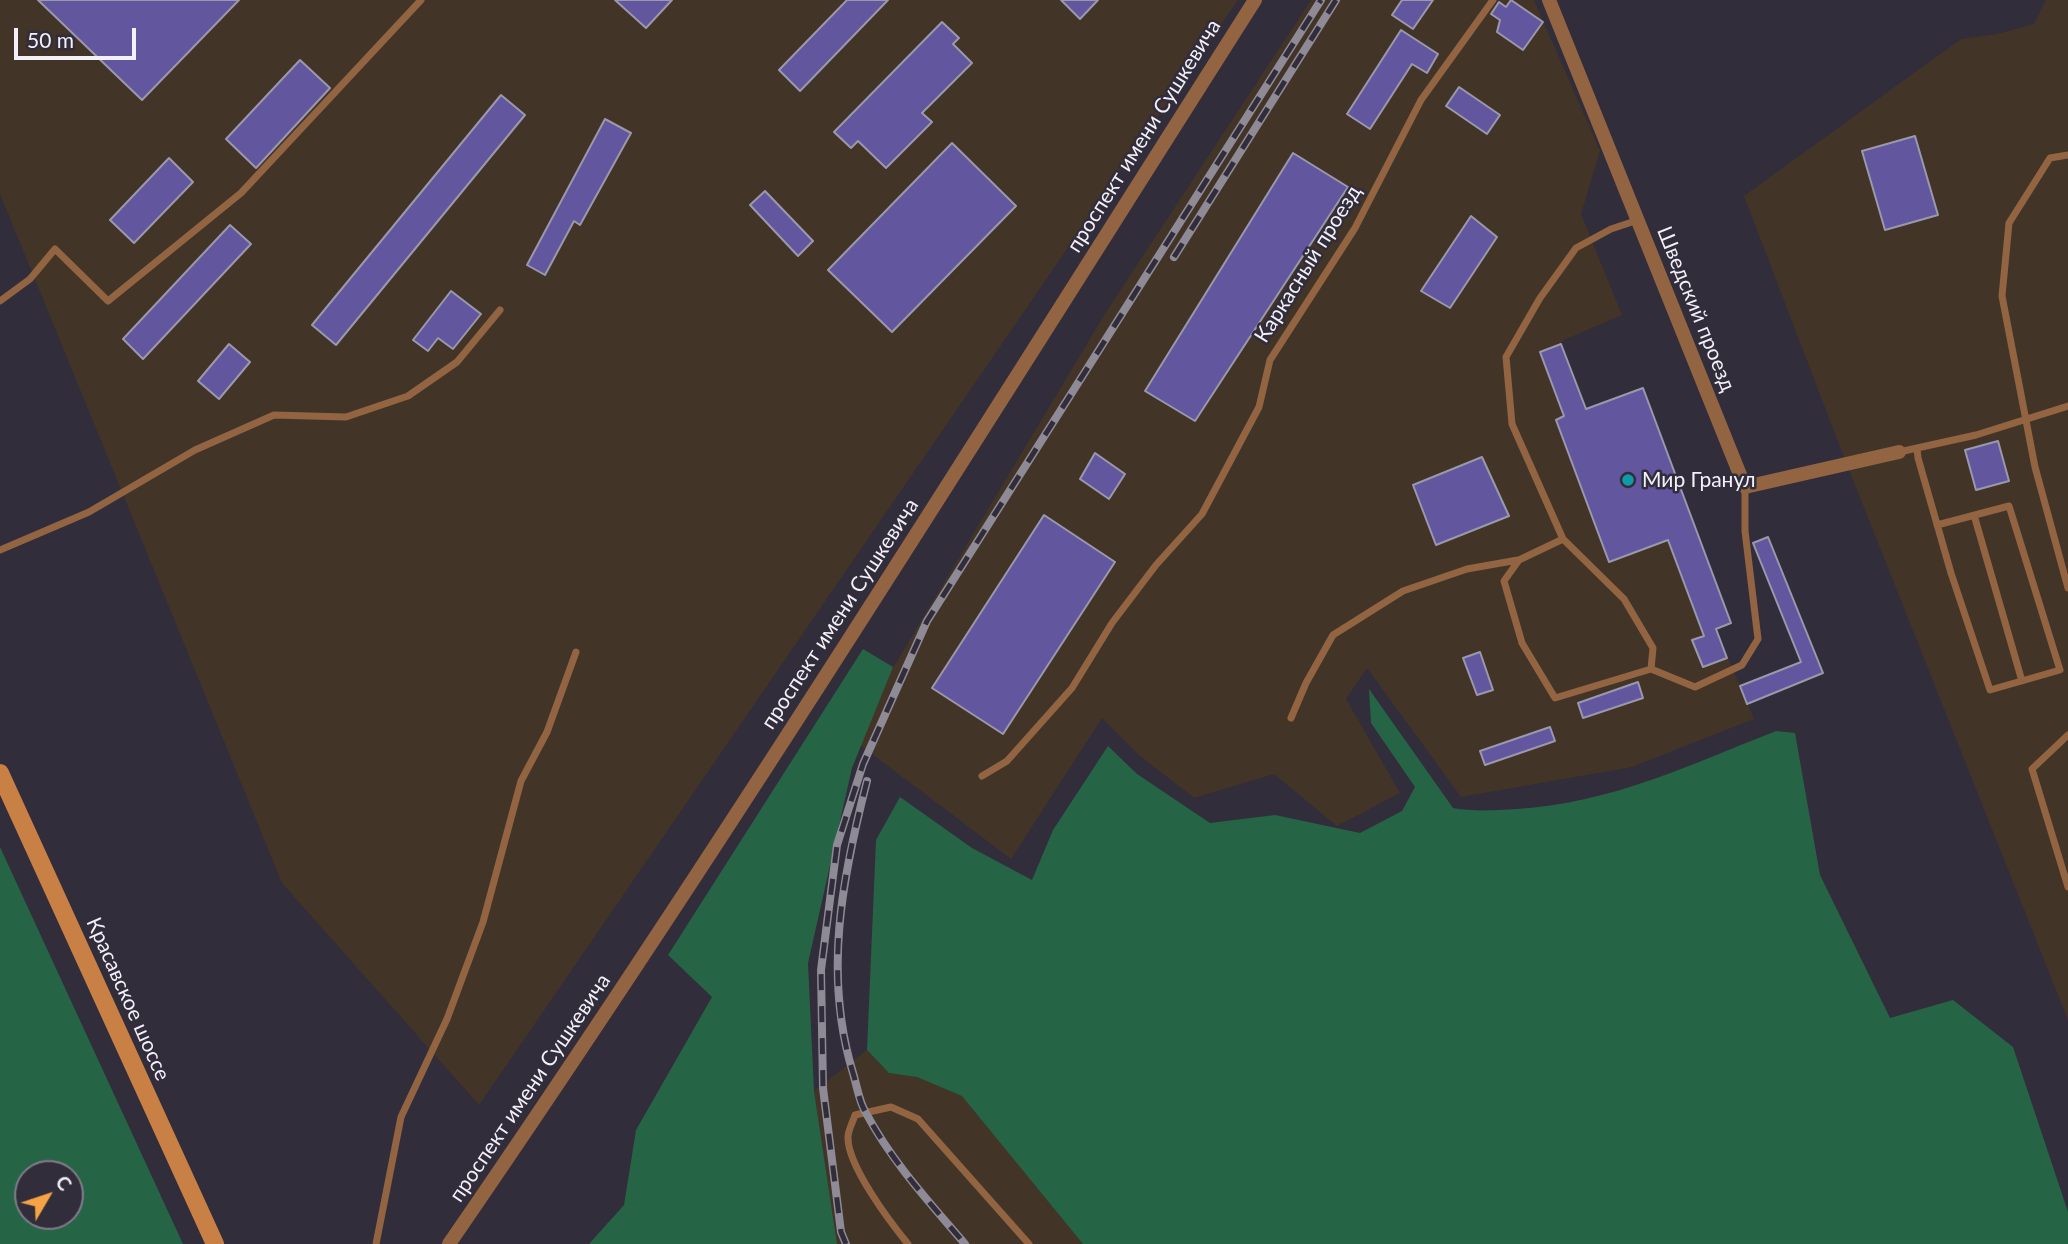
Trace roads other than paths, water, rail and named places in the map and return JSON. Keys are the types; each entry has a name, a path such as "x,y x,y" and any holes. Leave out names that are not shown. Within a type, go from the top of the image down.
{"street":[{"name":"проспект имени Сушкевича","path":"449,1244 579,1056 847,643 1255,0"},
{"name":"Шведский проезд","path":"1549,0 1745,488"},
{"path":"1745,488 1899,452"},
{"name":"Красавское шоссе","path":"0,773 215,1244"}],"lane":[{"path":"0,301 30,279 55,249 108,301 241,193 421,0"},
{"name":"Каркасный проезд","path":"982,776 1007,761 1072,688 1141,584 1202,514 1259,407 1270,360 1355,228 1421,100 1493,0"},
{"path":"2068,155 2050,158 2010,223 2002,296 2035,467 2068,588"},
{"path":"1638,220 1611,229 1576,248 1540,298 1506,357 1512,424 1563,539 1624,600 1653,648 1651,669"},
{"path":"0,550 89,512 195,450 274,415 346,417 408,396 457,362 500,310"},
{"path":"1899,452 1976,435 2068,406"},
{"path":"1917,448 1937,525 1990,690 2060,670 2009,506 1937,525"},
{"path":"1519,560 1503,581 1522,643 1555,698 1651,669 1695,687 1742,665 1758,639 1745,531 1745,488"},
{"path":"1974,515 2022,681"},
{"path":"1291,719 1306,683 1333,635 1403,591 1466,569 1519,560 1563,539"},
{"path":"376,1244 401,1117 447,1019 483,922 521,781 547,732 576,652"},
{"path":"2068,735 2032,769 2068,887"},
{"path":"908,1244 890,1223 859,1172 848,1137 855,1115 891,1107 918,1119 1029,1244"}],"railway":[{"path":"846,1244 841,1232 823,1088 821,970 837,845 863,764 927,621 1321,0"},
{"path":"1174,257 1336,0"},
{"path":"867,781 850,854 839,927 839,1000 844,1036 860,1099 876,1131 912,1182 965,1244"}],"place":[{"name":"Мир Гранул","path":"1628,480"}]}
